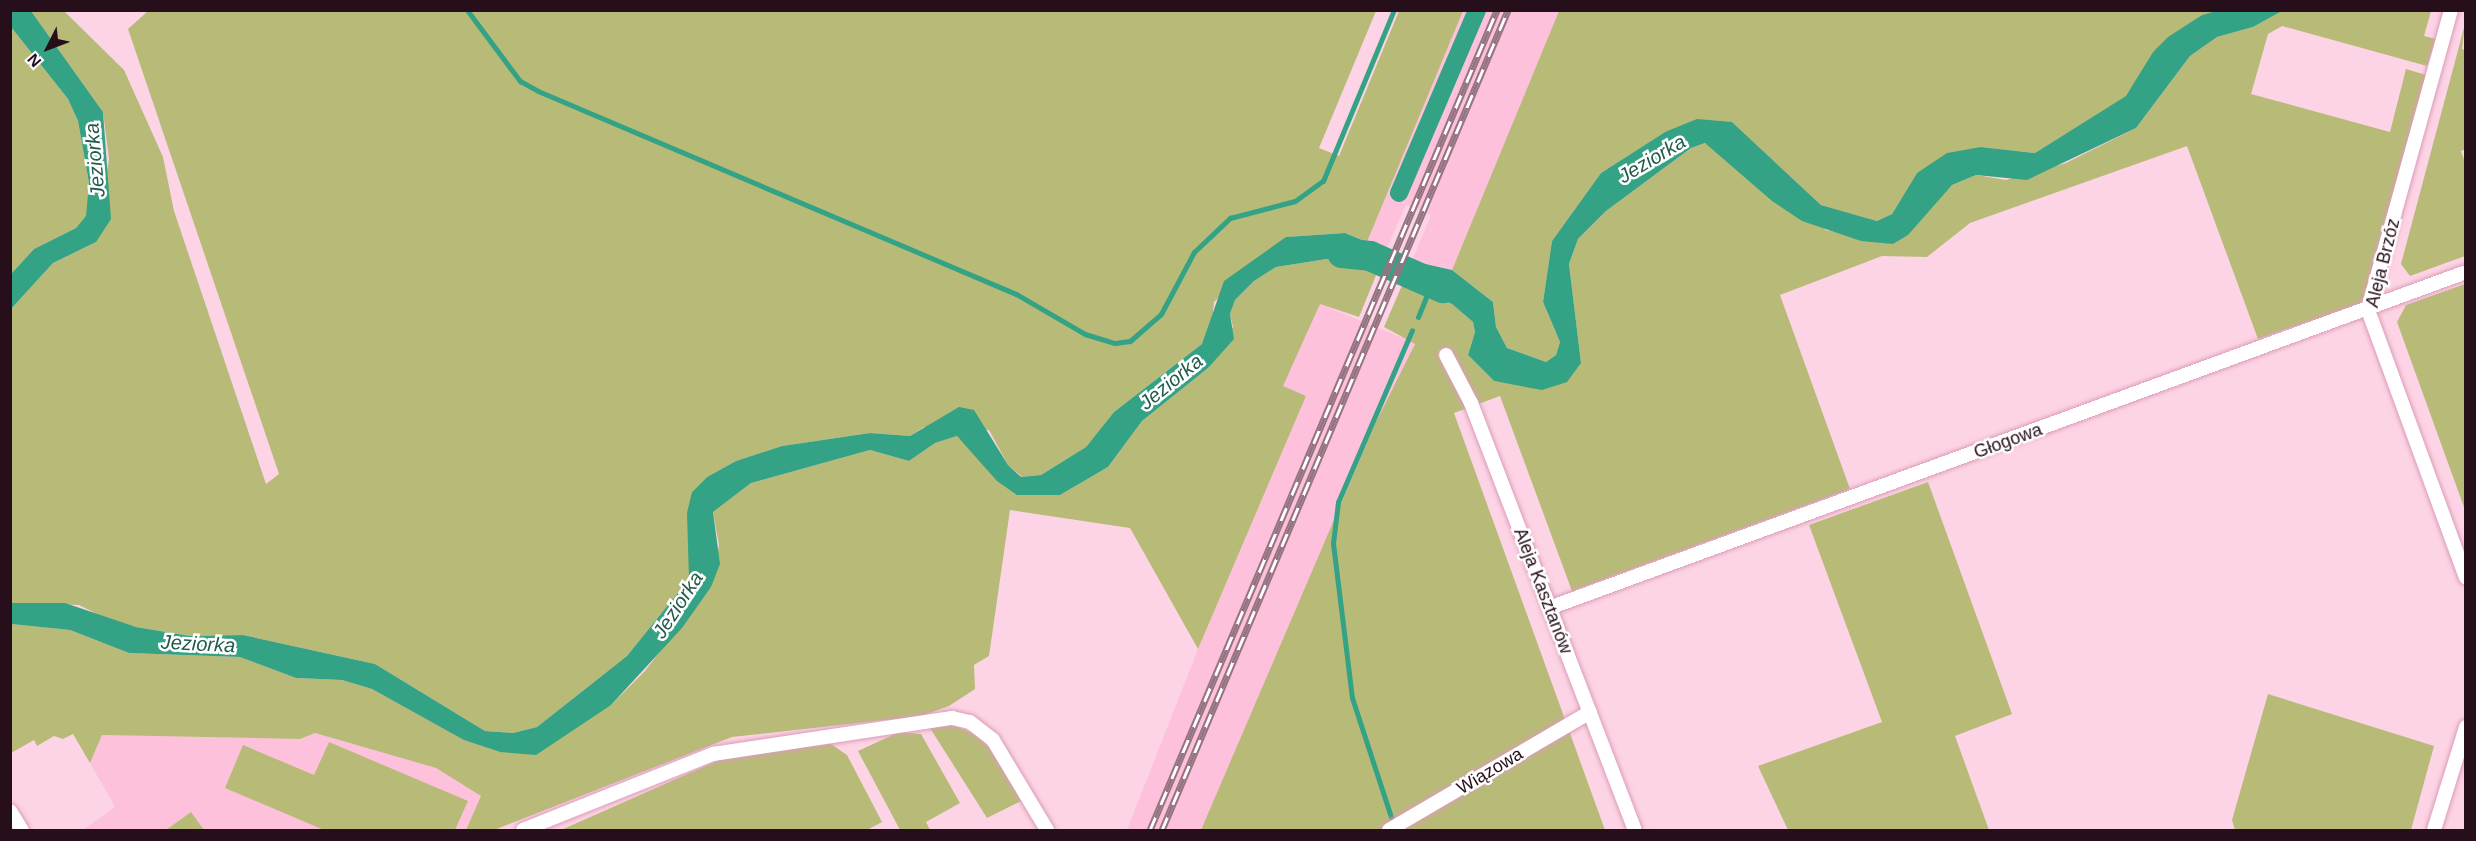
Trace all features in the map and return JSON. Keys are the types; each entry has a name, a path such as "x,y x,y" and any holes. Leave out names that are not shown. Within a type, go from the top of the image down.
{"street":[{"name":"Aleja Brzóz","path":"2451,10 2368,310 2466,579"},
{"name":"Głogowa","path":"1550,608 2368,310 2466,272"},
{"name":"Aleja Kasztanów","path":"1446,355 1471,403 1635,831"},
{"name":"Wiązowa","path":"1389,831 1590,712"},
{"path":"523,831 713,754 773,743 952,718 970,722 993,740 1047,831"},
{"path":"2434,831 2466,728"},
{"path":"10,811 22,831"}],"shaded area":[{"path":"31,11 64,11 124,70 163,157 174,211 266,484 279,474 128,29 148,11 1376,11 1319,148 1339,156 1399,11 1463,11 1367,242 1345,233 1286,237 1214,302 1211,330 1202,344 1114,412 1086,447 1041,475 1022,477 1008,465 989,430 924,427 910,436 870,433 782,446 736,461 707,477 692,492 689,579 627,656 537,727 513,733 485,731 375,664 243,635 190,636 136,627 113,622 79,605 11,603 11,309 53,263 96,242 109,159 103,112"},
{"path":"1463,11 1559,11 1452,270 1412,261 1431,215 1406,205 1386,250 1367,242"},
{"path":"1559,11 2220,11 2202,15 2153,52 2127,96 2035,153 1981,147 1917,173 1892,214 1877,221 1821,205 1732,122 1665,132 1601,173 1552,241 1543,302 1560,342 1556,355 1546,362 1507,348 1496,327 1493,302 1452,270"},
{"path":"2282,11 2431,11 2424,36 2436,39 2427,66 2282,26 2268,34 2251,94 2390,132 2406,69 2426,75 2365,298 2359,304 2258,339 2187,146 1970,223 1927,257 1882,256 1780,295 1850,489 1572,591 1500,396 1454,413 1605,830 1201,830 1376,422 1415,344 1384,327 1403,283 1452,304 1473,322 1475,332 1468,355 1494,381 1512,384 1581,363 1569,264 1578,239 1606,211 1691,148 1705,143 1826,230 1893,244 1952,185 1976,175 2006,180 2066,163 2136,128 2190,56 2217,37 2253,27"},
{"path":"2465,24 2462,49 2466,50 2466,149 2461,151 2466,165 2465,256 2410,276 2401,264"},
{"path":"11,27 68,99 78,121 89,183 87,216 76,228 34,249 11,274"},
{"path":"1327,259 1377,273 1359,317 1320,304 1283,386 1306,396 1198,649 1130,528 1010,510 989,656 974,665 975,689 949,706 921,716 732,737 494,830 466,830 481,796 436,768 315,733 300,739 102,735 90,763 73,734 63,739 54,736 37,746 34,740 11,753 11,624 70,630 129,653 241,657 296,678 342,680 372,689 465,740 500,752 611,705 644,672 711,587 719,545 713,512 751,483 870,450 909,461 935,443 957,436 977,456 1060,495 1108,467 1142,421 1208,368 1233,327 1230,314 1235,300 1254,281 1276,267"},
{"path":"2465,284 2465,510 2397,322 2406,305"},
{"path":"1320,304 1415,343 1202,830 1127,830 1198,649 1306,396 1282,386"},
{"path":"1928,482 2012,714 1955,736 1989,830 1788,830 1758,766 1882,722 1809,525"},
{"path":"2268,694 2434,746 2411,830 2235,830 2232,820"},
{"path":"949,723 977,735 997,756 1021,801 987,818 930,728"},
{"path":"899,732 921,734 960,803 926,822 930,830 900,830 858,751"},
{"path":"315,733 436,768 481,796 466,830 83,830 115,807 90,763 102,735 300,739"},
{"path":"329,742 468,801 455,830 324,830 225,788 243,745 314,775"},
{"path":"831,744 847,755 882,822 867,830 561,830 728,756"},
{"path":"191,812 204,830 166,830"}],"water":[{"path":"11,10 31,11 103,112 111,219 96,242 53,263 11,309 11,274 34,249 76,228 86,216 89,183 78,121 68,99 11,27"},
{"path":"2220,10 2282,11 2253,27 2217,37 2190,56 2136,128 2027,180 1976,175 1952,185 1908,235 1893,244 1861,241 1802,221 1772,201 1705,143 1691,148 1606,211 1578,239 1569,264 1581,363 1567,382 1542,390 1494,381 1468,355 1475,332 1473,322 1452,304 1403,283 1412,261 1452,270 1493,302 1496,327 1507,348 1546,362 1556,355 1560,342 1543,302 1552,241 1601,173 1665,132 1697,119 1732,122 1821,205 1877,221 1892,214 1917,173 1947,153 1981,147 2035,153 2126,96 2153,52 2168,37 2202,15"},
{"path":"1345,233 1386,250 1377,273 1327,259 1276,267 1254,281 1235,300 1230,314 1234,339 1208,368 1142,421 1108,467 1060,495 1017,495 997,481 957,436 935,443 909,461 870,450 751,483 713,512 720,564 711,587 682,628 611,705 536,755 500,752 464,740 372,689 342,680 296,678 240,657 129,653 70,630 11,624 11,603 65,603 136,627 190,636 243,635 375,664 485,731 513,733 537,727 627,656 689,579 687,513 692,492 707,477 736,461 782,446 870,433 910,436 959,407 974,410 1008,465 1021,477 1041,475 1086,447 1114,412 1202,344 1224,281 1286,237"}],"waterway":[{"path":"467,10 520,81 538,91 1016,294 1085,334 1115,343 1130,341 1161,314 1194,252 1230,218 1295,201 1323,181 1394,10"},
{"path":"1399,193 1477,10"},
{"name":"Jeziorka","path":"1342,253 1370,256 1443,288"},
{"path":"1418,317 1430,288"},
{"path":"1391,817 1352,698 1333,543 1338,502 1412,330"}],"railway":[{"path":"1150,830 1497,10"},
{"path":"1162,830 1508,10"}]}
